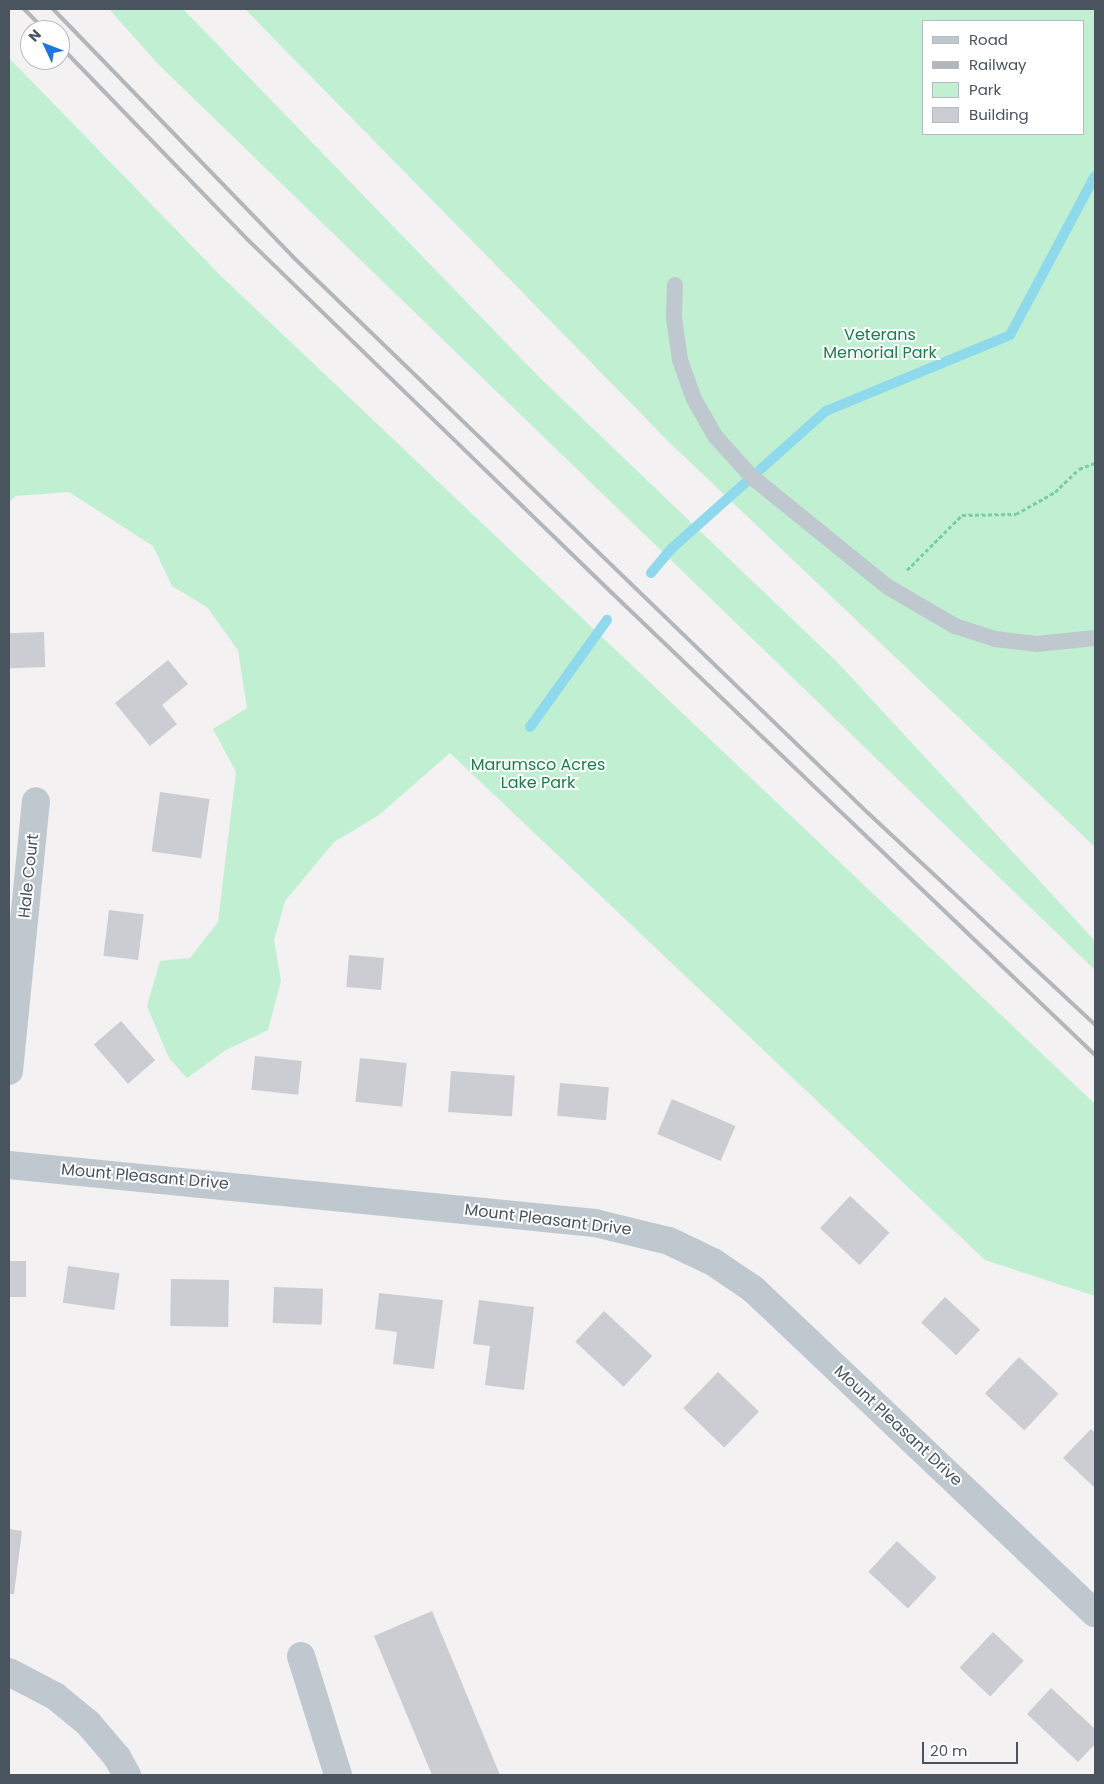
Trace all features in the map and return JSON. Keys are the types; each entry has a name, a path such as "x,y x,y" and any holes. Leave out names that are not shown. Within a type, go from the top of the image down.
{"street":[{"name":"Hale Court","path":"9,1070 36,801"},
{"name":"Mount Pleasant Drive","path":"9,1165 595,1223 670,1241 713,1262 753,1289 1095,1613"},
{"path":"301,1656 338,1775"},
{"path":"9,1672 55,1696 88,1724 117,1757 127,1775"}],"lane":[{"path":"675,285 674,318 680,360 694,400 715,436 752,477 888,587 955,626 995,639 1037,644 1095,638"}],"path":[{"path":"888,587 925,555 962,515 1016,514 1055,492 1079,469 1095,463"}],"green space":[{"path":"109,9 183,9 539,377 837,662 1095,941 1095,970 160,66"},
{"name":"Veterans Memorial Park","path":"245,9 1095,9 1095,847 670,443"},
{"name":"Marumsco Acres Lake Park","path":"9,58 221,276 1095,1104 1095,1296 985,1260 450,753 379,815 334,842 285,901 274,940 281,981 268,1030 226,1050 187,1078 169,1058 147,1006 160,961 190,958 218,922 236,772 213,729 247,708 238,650 207,607 172,586 153,546 69,492 16,496 9,502"}],"building":[{"path":"44,632 45,667 10,668 9,633"},
{"path":"168,660 188,684 162,705 177,724 150,746 115,703"},
{"path":"160,792 210,799 201,858 152,851"},
{"path":"109,910 144,914 138,960 103,956"},
{"path":"349,955 384,958 381,990 346,987"},
{"path":"121,1021 155,1060 128,1084 94,1045"},
{"path":"255,1056 302,1061 298,1095 251,1090"},
{"path":"360,1058 407,1063 402,1107 355,1102"},
{"path":"451,1071 515,1075 512,1116 448,1112"},
{"path":"560,1083 609,1087 606,1120 557,1116"},
{"path":"672,1099 736,1126 721,1161 657,1134"},
{"path":"850,1196 889,1233 859,1265 820,1228"},
{"path":"9,1261 26,1261 26,1297 9,1297"},
{"path":"68,1266 119,1273 114,1310 63,1303"},
{"path":"171,1279 229,1280 228,1327 170,1326"},
{"path":"274,1287 323,1289 322,1325 273,1323"},
{"path":"379,1293 443,1300 434,1369 393,1364 397,1332 375,1329"},
{"path":"945,1297 980,1330 956,1355 921,1323"},
{"path":"479,1300 534,1307 524,1390 485,1385 490,1346 473,1344"},
{"path":"604,1311 652,1356 624,1387 575,1342"},
{"path":"1019,1357 1058,1394 1024,1430 985,1394"},
{"path":"718,1372 759,1412 724,1448 683,1408"},
{"path":"1091,1429 1095,1433 1095,1488 1063,1458"},
{"path":"9,1529 22,1531 14,1594 9,1594"},
{"path":"897,1541 936,1578 908,1609 868,1572"},
{"path":"432,1611 500,1775 432,1775 374,1636"},
{"path":"993,1632 1024,1661 990,1696 960,1668"},
{"path":"1051,1688 1095,1729 1095,1744 1078,1762 1027,1714"}],"waterway":[{"path":"651,573 671,549 826,411 1010,335 1095,176"},
{"path":"530,727 607,620"}],"railway":[{"path":"24,9 35,20"},
{"path":"53,9 292,256 868,813 1095,1025"},
{"path":"70,56 248,240 612,593 1095,1055"}]}
